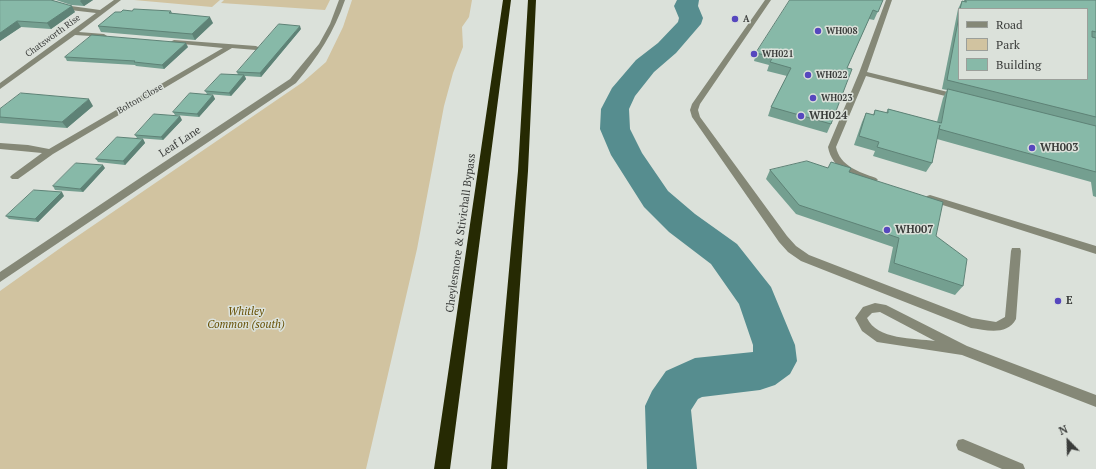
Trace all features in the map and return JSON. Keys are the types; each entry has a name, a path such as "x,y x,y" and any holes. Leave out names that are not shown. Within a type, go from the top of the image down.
{"highway":[{"path":"498,0 500,50"},
{"name":"Cheylesmore & Stivichall Bypass","path":"442,469 507,0"},
{"path":"499,469 523,171 532,0"}],"street":[{"path":"45,0 75,9 101,12"},
{"name":"Chatsworth Rise","path":"0,87 118,0"},
{"name":"Leaf Lane","path":"0,278 146,178 293,81 313,60 327,40 342,0"},
{"path":"768,0 696,104 694,110 700,124 783,239 792,249 805,258 971,323 997,327 1010,319 1016,251"},
{"path":"882,183 850,171 839,162 832,152 833,142 863,73 889,0"},
{"path":"72,33 111,36"},
{"path":"164,41 256,48"},
{"name":"Bolton Close","path":"15,177 50,152 230,47"},
{"path":"863,73 968,100"},
{"path":"0,146 28,148 50,152"},
{"path":"919,195 1096,250"},
{"path":"963,350 881,339 870,333 864,326 861,318 864,311 871,307 882,308 963,350 1096,401"},
{"path":"963,445 1018,469"}],"green space":[{"path":"134,0 220,0 212,7"},
{"path":"224,0 330,0 325,10 221,3"},
{"name":"Whitley Common (south)","path":"352,0 472,0 469,17 462,27 463,47 453,73 444,106 417,249 366,469 0,469 0,291 66,244 303,82 326,62 343,27"}],"building":[{"path":"0,0 51,0 72,6 47,23 17,21 0,33"},
{"path":"790,0 883,0 878,12 873,10 847,68 852,69 831,124 771,107 791,68 770,62 773,57 756,53"},
{"path":"966,0 1096,0 1096,32 1092,31 1092,37 1096,38 1096,117 947,80 958,21 958,80 1088,80 1088,8 960,8 962,1 966,2"},
{"path":"134,9 171,11 169,13 210,17 192,34 98,26 115,12 121,12 123,10 132,11"},
{"path":"279,24 300,26 260,73 237,72"},
{"path":"92,35 186,43 162,65 134,62 135,61 65,57"},
{"path":"221,74 244,75 229,93 205,91"},
{"name":"WH003","path":"948,89 1096,126 1096,172 939,129 932,163 877,147 879,142 859,136 866,113 874,115 875,110 888,113 888,109 941,123"},
{"path":"21,93 89,99 62,122 0,117 0,109"},
{"path":"190,93 213,95 197,114 173,112"},
{"path":"154,114 180,116 161,137 135,135"},
{"path":"117,137 143,139 123,161 96,159"},
{"name":"WH007","path":"807,161 828,168 831,162 851,168 849,172 943,202 936,236 967,259 963,286 894,263 899,238 799,205 770,170"},
{"path":"76,163 103,165 80,189 53,186"},
{"path":"34,190 62,192 35,219 6,216"}],"waterway":[{"path":"672,469 668,406 682,385 695,378 760,371 775,361 774,345 757,298 724,254 682,223 656,199 627,155 615,129 615,109 622,94 645,66 667,48 689,24 691,18 686,6 688,0"}],"place":[{"name":"A","path":"735,19"},
{"name":"WH008","path":"818,31"},
{"name":"WH021","path":"754,54"},
{"name":"WH022","path":"808,75"},
{"name":"WH023","path":"813,98"},
{"name":"WH024","path":"801,116"},
{"name":"WH003","path":"1032,148"},
{"name":"WH007","path":"887,230"},
{"name":"E","path":"1058,301"}]}
